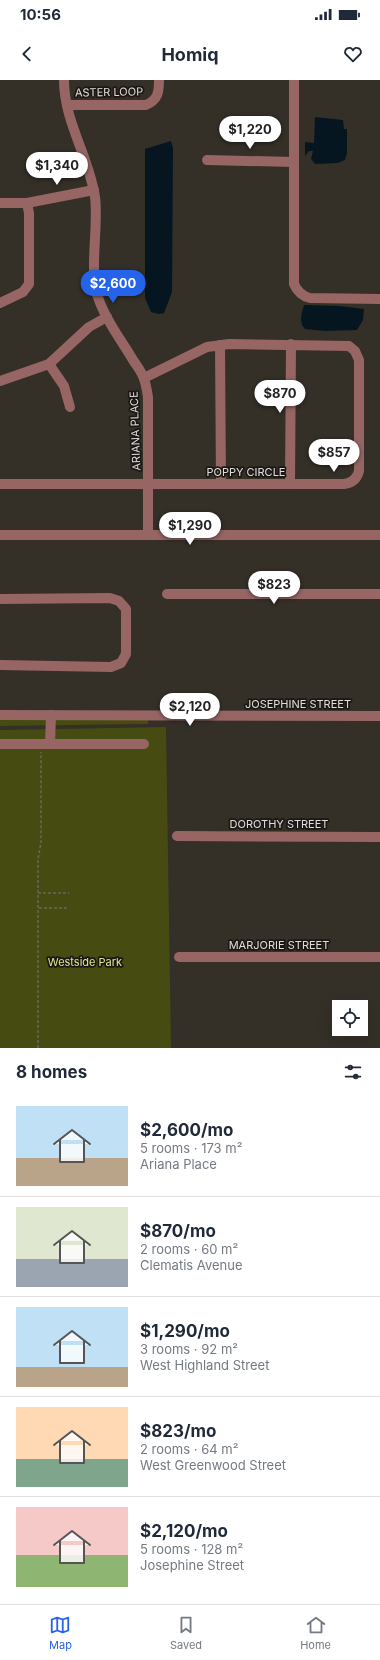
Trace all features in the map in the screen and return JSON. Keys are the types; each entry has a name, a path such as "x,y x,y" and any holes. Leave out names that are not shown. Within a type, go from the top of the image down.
{"street":[{"name":"ARIANA PLACE","path":"64,80 67,105 74,132 91,176 94,190 96,204 95,276 99,300 107,317 144,378 148,404 148,534"},
{"name":"ASTER LOOP","path":"67,105 146,105 151,103 157,96 159,80"},
{"path":"294,80 294,279 296,288 304,297 310,298 380,298"},
{"path":"207,160 294,162"},
{"path":"0,202 27,203 94,190"},
{"path":"0,303 23,292 28,284 29,213 27,203"},
{"path":"0,381 49,364 89,327 107,317"},
{"path":"290,484 291,344"},
{"path":"220,345 221,484"},
{"name":"POPPY CIRCLE","path":"0,484 349,484 358,476 359,360 353,348 344,345 220,345 202,348 144,378"},
{"path":"49,364 64,386 70,407"},
{"path":"0,535 148,534 380,536"},
{"path":"167,594 380,594"},
{"path":"0,599 110,598 119,601 126,610 126,654 121,663 111,667 0,665"},
{"name":"JOSEPHINE STREET","path":"0,715 380,716"},
{"path":"46,744 51,715"},
{"path":"0,744 144,744"},
{"name":"DOROTHY STREET","path":"177,836 380,837"},
{"name":"MARJORIE STREET","path":"179,957 380,957"}],"path":[{"path":"38,1048 38,860 41,842 46,744"},
{"path":"38,893 69,893"},
{"path":"38,908 69,908"}],"green space":[{"path":"0,720 148,720 148,724 0,726"},
{"name":"Westside Park","path":"166,727 171,1048 0,1048 0,730"}],"water":[{"path":"315,117 343,120 344,129 347,129 347,153 345,160 338,163 315,164 311,159 313,151 309,151 305,156 305,142 314,143"},
{"path":"171,141 173,148 172,292 164,313 159,314 151,312 145,298 145,149"},
{"path":"304,305 339,306 364,309 363,320 357,330 325,331 305,329 301,320"}]}
